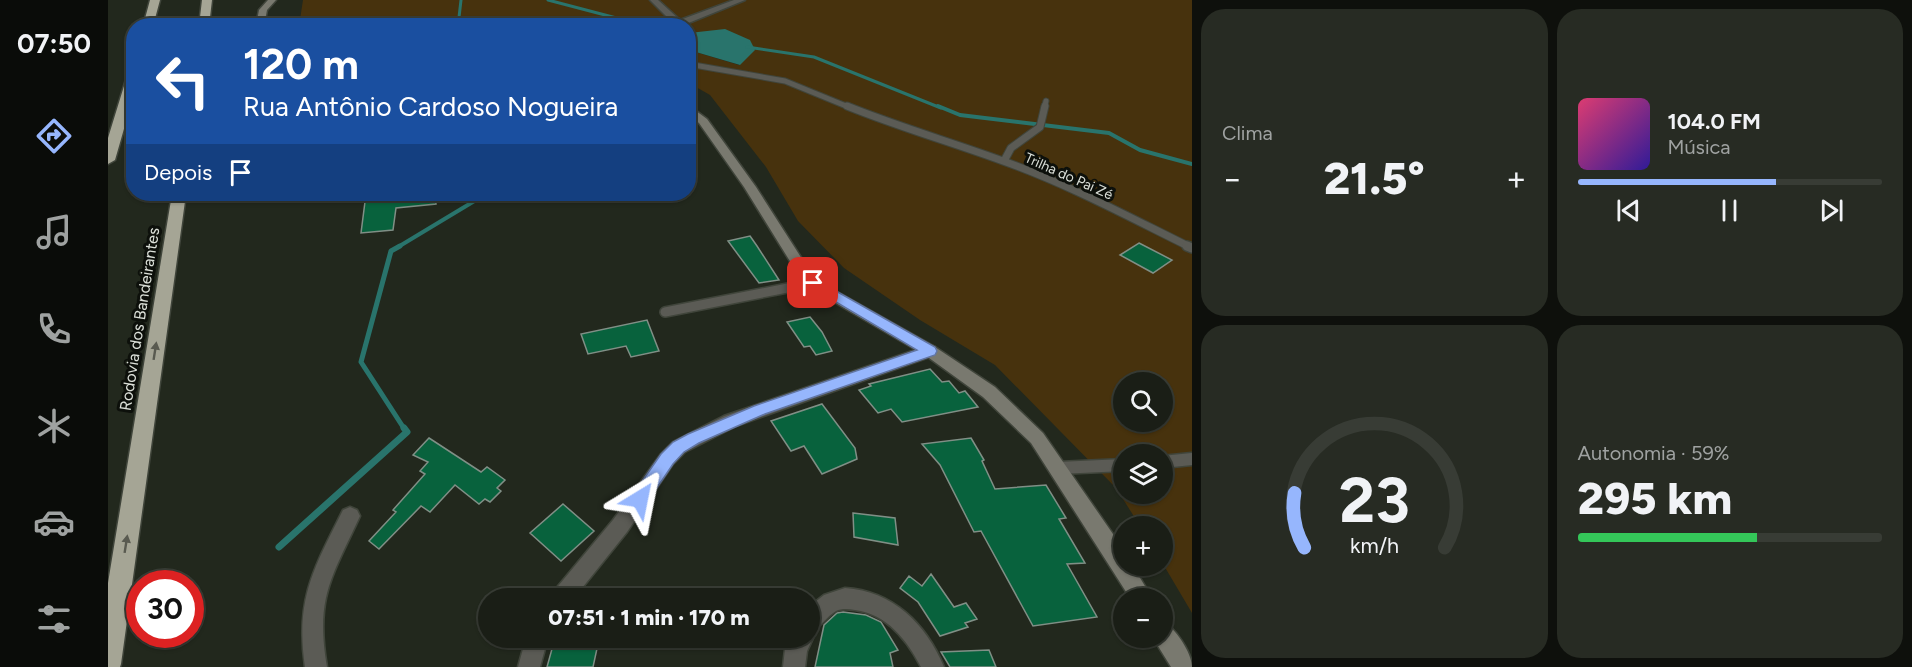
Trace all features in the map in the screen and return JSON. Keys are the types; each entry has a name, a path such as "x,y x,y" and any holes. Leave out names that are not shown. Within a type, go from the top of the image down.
{"highway":[{"path":"150,18 155,0"},
{"path":"205,18 207,0"},
{"path":"108,160 126,100"},
{"name":"Rodovia dos Bandeirantes","path":"108,664 178,201"}],"main road":[{"path":"262,18 263,10 272,0"},
{"path":"696,115 703,121 750,187 798,266 813,283 930,351 989,392 1014,414 1036,438 1058,468 1136,588"},
{"path":"1172,648 1184,667"}],"street":[{"path":"654,0 669,18"},
{"path":"691,18 741,0"},
{"path":"569,588 621,525 667,459 679,447 729,421 930,351"},
{"path":"316,667 310,619 316,586 350,516"},
{"path":"820,612 831,603 845,598 877,603 894,615 910,631 933,667"},
{"path":"529,667 534,648"},
{"path":"794,667 797,648"}],"lane":[{"path":"696,65 785,81 904,129 1004,161"},
{"name":"Trilha do Pai Zé","path":"1046,101 1040,127 1011,148 1004,161 1085,195 1192,248"},
{"path":"665,312 813,283"},
{"path":"1173,461 1192,459"},
{"path":"1058,468 1113,466"}],"shaded area":[{"path":"303,0 1192,0 1192,613 1170,576 1173,576 1173,516 1134,516 1126,504 1173,504 1173,444 1113,444 1113,485 995,365 920,320 844,268 798,221 766,167 710,95 696,87 696,52 739,65 745,59 696,32 696,18 300,18"}],"water":[{"path":"725,29 750,40 755,50 740,65 696,52 696,32"}],"building":[{"path":"365,201 436,201 436,204 396,208 393,230 361,233"},
{"path":"750,236 779,280 759,283 728,241"},
{"path":"1139,243 1172,260 1153,273 1120,255"},
{"path":"810,317 822,332 832,351 816,355 810,346 804,347 787,322"},
{"path":"647,320 659,351 631,357 626,346 588,354 581,334"},
{"path":"930,369 942,382 949,381 959,393 965,391 978,407 902,422 891,409 878,413 859,390 871,386 869,384"},
{"path":"822,404 855,448 857,459 822,474 804,446 791,451 771,421"},
{"path":"429,438 481,472 487,467 505,480 497,488 501,491 490,502 485,499 479,504 455,485 430,512 421,506 379,549 369,541 396,512 393,510 425,474 420,471 428,462 413,455"},
{"path":"971,438 984,460 982,461 995,489 1046,485 1066,518 1059,519 1085,563 1067,564 1097,617 1033,626 981,531 974,532 940,465 922,444"},
{"path":"563,504 594,531 561,561 530,533"},
{"path":"853,513 895,518 898,545 854,537"},
{"path":"931,574 954,607 966,603 977,619 965,623 968,627 940,636 918,602 900,588 909,576 922,586"},
{"path":"837,613 866,615 881,622 898,650 890,653 893,667 815,667 824,625"},
{"path":"552,648 597,648 593,667 547,667"},
{"path":"989,650 996,667 950,667 941,652"}],"waterway":[{"path":"459,18 461,0"},
{"path":"548,0 617,18"},
{"path":"747,47 814,57 941,108"},
{"path":"938,106 960,115 1109,133 1140,150 1192,164"},
{"path":"398,247 474,201"},
{"path":"400,246 391,251 361,362 405,430"},
{"path":"279,547 407,432 404,428"}],"route":[{"path":"640,499 667,459 679,447 693,439 729,421 930,351 813,283"}]}
